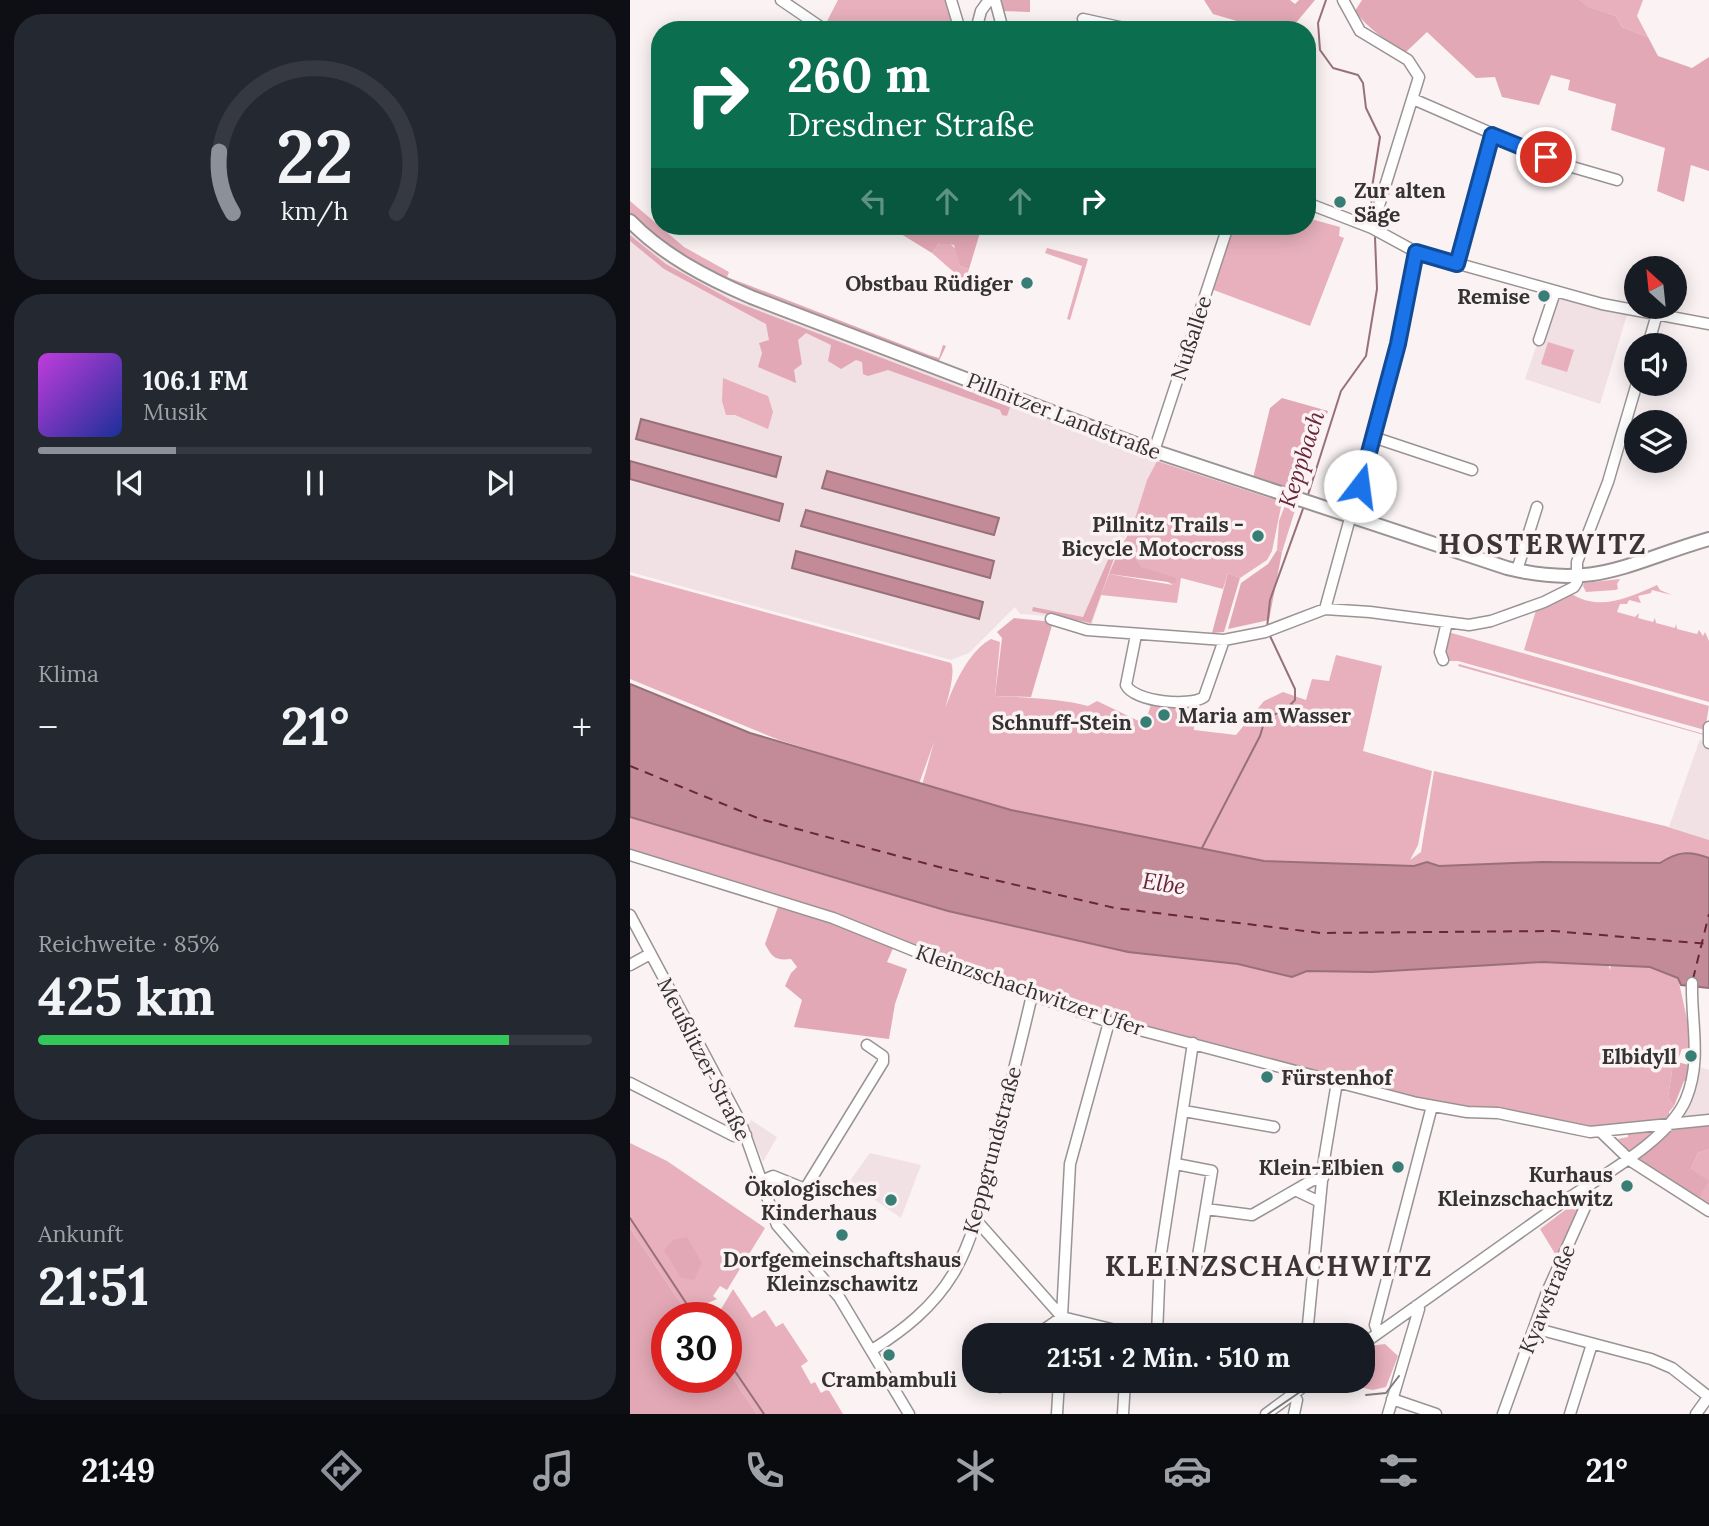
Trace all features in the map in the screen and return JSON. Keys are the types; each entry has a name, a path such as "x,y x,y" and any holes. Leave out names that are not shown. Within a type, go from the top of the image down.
{"main road":[{"name":"Pillnitzer Landstraße","path":"630,221 671,255 715,281 751,297 1154,451 1517,570 1551,577 1577,577 1623,570 1709,539"}],"street":[{"path":"781,0 812,21"},
{"path":"951,0 957,21"},
{"path":"978,21 981,11 989,0"},
{"path":"995,0 1001,21"},
{"path":"1343,0 1360,31 1415,66 1419,84 1372,228"},
{"path":"1083,19 1092,21"},
{"path":"1413,99 1562,164 1617,180"},
{"path":"1457,264 1492,135"},
{"path":"1316,206 1372,228 1416,252 1555,292 1624,307"},
{"name":"Nußallee","path":"1154,451 1224,235"},
{"path":"1325,609 1398,344 1416,252"},
{"path":"1539,340 1555,292"},
{"path":"1683,319 1709,324"},
{"path":"1051,619 1087,630 1224,640 1268,631 1325,609 1469,625 1502,617 1574,587 1577,562 1608,482 1633,396"},
{"path":"1373,437 1472,470"},
{"path":"1517,570 1537,508"},
{"path":"1443,660 1440,652 1447,622"},
{"path":"1136,635 1126,685 1129,690 1143,698 1193,703 1204,697 1224,640"},
{"path":"1709,727 1709,743"},
{"name":"Kleinzschachwitzer Ufer","path":"630,855 824,915 1109,1022 1336,1082 1467,1112 1499,1113 1602,1133 1670,1123 1709,1121"},
{"name":"Meußlitzer Straße","path":"630,915 746,1135 782,1232 839,1297 909,1414"},
{"path":"630,965 650,954"},
{"path":"1375,1335 1628,1157 1670,1123 1686,1099 1694,1070 1695,1020 1692,983"},
{"name":"Keppgrundstraße","path":"872,1350 912,1322 937,1296 955,1271 976,1220 1032,995"},
{"path":"1062,1323 1070,1164 1109,1022"},
{"path":"1157,1323 1160,1260 1194,1043"},
{"path":"761,1181 773,1175 805,1189 883,1062 883,1056 867,1045"},
{"path":"1308,1323 1320,1202 1336,1082"},
{"path":"630,1083 734,1136 746,1135"},
{"path":"1378,1333 1375,1325 1432,1105"},
{"path":"1184,1111 1273,1127"},
{"path":"1602,1133 1628,1157 1709,1211"},
{"path":"1160,1260 1196,1268 1206,1209 1212,1171 1176,1164"},
{"path":"1206,1209 1252,1215 1323,1178"},
{"name":"Kyawstraße","path":"1503,1414 1534,1328 1590,1195 1586,1186"},
{"path":"1297,1191 1320,1202"},
{"path":"976,1220 1062,1317 1085,1323"},
{"path":"1388,1414 1419,1306"},
{"path":"1053,1323 1062,1317"},
{"path":"1534,1328 1672,1368 1709,1397 1696,1414"},
{"path":"1570,1414 1592,1343"},
{"path":"1057,1414 1058,1393"},
{"path":"1123,1414 1124,1393"},
{"path":"1266,1414 1293,1394 1297,1400 1294,1414"},
{"path":"1392,1399 1436,1414"}],"shaded area":[{"path":"838,0 949,0 955,21 827,21"},
{"path":"997,0 1030,0 1030,12 1001,11"},
{"path":"1204,0 1290,0 1295,4 1299,0 1315,0 1298,21 1237,21 1213,14"},
{"path":"1362,0 1580,0 1586,6 1616,16 1622,27 1648,37 1658,56 1692,68 1709,57 1709,171 1691,165 1684,202 1657,191 1665,148 1611,130 1616,104 1568,90 1570,80 1551,75 1539,105 1502,97 1495,77 1476,78 1427,32 1406,52 1385,39 1355,11"},
{"path":"1580,0 1643,0 1637,16 1648,37 1622,27 1616,16 1585,6"},
{"path":"630,201 651,219 651,231 630,213"},
{"path":"1316,220 1340,227 1339,236 1344,238 1310,326 1211,289 1229,235 1316,235"},
{"path":"630,232 667,262 731,298 1157,461 1147,480 1132,528 1127,532 1109,574 1091,626 1048,616 1020,614 1015,607 969,653 951,660 630,572"},
{"path":"630,235 666,264 731,300 1010,407 1007,416 1002,415 1000,410 888,370 868,376 863,374 862,362 856,360 841,369 828,361 831,345 806,333 798,340 802,364 794,370 796,383 758,367 762,353 759,343 769,340 766,324 664,269 630,241"},
{"path":"656,235 670,235 684,247 729,272 727,277 743,283 742,288 697,264"},
{"path":"903,235 979,235 969,269 960,266 954,245 939,243 932,253"},
{"path":"948,242 957,250 960,266 969,269 965,282 932,253 939,243"},
{"path":"1047,248 1088,259 1070,320 1067,319 1082,266 1045,253"},
{"path":"743,283 929,355 939,358 943,345 946,346 938,363 742,288"},
{"path":"1555,292 1624,307 1626,319 1600,404 1525,379"},
{"path":"1548,342 1574,350 1567,372 1541,364"},
{"path":"723,378 768,396 773,412 768,429 735,415 726,415 722,401"},
{"path":"1282,398 1328,411 1300,494 1253,478 1270,408"},
{"path":"1157,461 1282,502 1272,551 1267,560 1240,578 1228,573 1223,589 1181,578 1177,603 1101,595 1109,574 1173,585 1142,567 1129,549 1120,548 1132,528 1147,480"},
{"path":"1286,503 1296,507 1282,552 1277,550 1279,521"},
{"path":"1114,546 1118,547 1091,623 1032,611 1033,607 1083,617"},
{"path":"1120,548 1129,549 1142,567 1176,578 1176,583 1109,574"},
{"path":"1277,550 1282,552 1269,620 1228,629 1241,583 1268,564"},
{"path":"1228,573 1240,578 1224,632 1212,633"},
{"path":"630,575 951,663 951,686 947,703 919,784 779,740 630,679"},
{"path":"1620,579 1618,589 1615,590 1586,592 1583,586 1584,583"},
{"path":"1657,585 1660,590 1672,595 1652,590 1651,593 1638,596 1641,603 1629,600 1627,604 1620,604 1617,612 1635,617 1639,613 1638,618 1653,622 1655,618 1656,623 1675,628 1676,624 1677,629 1697,634 1699,630 1703,636 1705,632 1709,641 1709,702 1524,650 1537,607 1570,593 1592,602 1614,601"},
{"path":"1014,618 1053,622 1031,697 995,696 1002,638 997,632"},
{"path":"1448,632 1709,706 1705,730 1458,661 1447,661 1443,651"},
{"path":"991,639 1000,642 995,696 1055,700 1088,706 1097,701 1145,724 1152,701 1195,706 1194,730 1236,735 1264,701 1283,692 1306,700 1312,679 1329,681 1336,655 1382,666 1363,751 1432,771 1418,845 1410,860 1421,852 1434,771 1665,826 1709,840 1709,858 1689,853 1672,856 1660,863 1439,866 1427,862 1414,866 1264,861 1011,810 922,785 955,684 977,650"},
{"path":"1459,664 1704,734 1704,735 1458,666"},
{"path":"1700,739 1709,749 1709,840 1669,827"},
{"path":"630,817 948,911 1238,964 1292,977 1307,971 1372,972 1542,962 1608,964 1610,970 1611,964 1650,967 1678,978 1692,1042 1689,1048 1682,1049 1677,1062 1673,1064 1668,1097 1674,1106 1669,1112 1669,1118 1661,1121 1598,1130 1467,1110 1326,1077 1258,1056 1109,1019 938,958 832,914 630,853"},
{"path":"780,901 894,946 887,962 907,969 895,1004 889,1039 794,1027 802,1000 785,986 797,967 791,959 775,957 765,944"},
{"path":"1677,1062 1689,1065 1688,1082 1684,1081 1674,1106 1668,1097 1673,1064"},
{"path":"1699,1067 1709,1070 1709,1119 1680,1122"},
{"path":"1709,1119 1709,1149 1698,1153 1691,1169 1709,1181 1698,1199 1637,1160 1677,1126"},
{"path":"751,1120 777,1137 763,1162 748,1126"},
{"path":"1653,1129 1654,1134 1628,1152 1621,1149 1624,1145 1618,1139 1628,1137 1628,1132"},
{"path":"630,1143 667,1161 765,1228 727,1290 720,1286 713,1296 717,1299 710,1302 680,1302 630,1228"},
{"path":"1709,1149 1709,1206 1698,1199 1691,1169 1698,1153"},
{"name":"Ökologisches Kinderhaus","path":"870,1153 921,1165 901,1218 849,1182"},
{"path":"1581,1198 1583,1204 1557,1257 1540,1229"},
{"path":"630,1228 680,1302 651,1302 651,1393 742,1392 757,1414 630,1414"},
{"path":"687,1237 702,1263 694,1280 681,1278 664,1250 673,1240"},
{"path":"733,1289 742,1302 725,1302"},
{"path":"742,1303 752,1318 765,1310 776,1327 783,1323 808,1361 801,1366 811,1384 815,1382 821,1393 828,1389 843,1414 757,1414 742,1392"},
{"path":"1385,1344 1398,1356 1386,1387 1375,1390 1375,1345"}],"water":[{"path":"641,419 781,457 776,477 636,439"},
{"path":"630,461 783,504 779,521 630,479"},
{"path":"827,471 999,518 994,535 822,488"},
{"path":"806,510 994,561 990,578 801,526"},
{"path":"796,551 983,602 979,619 792,568"},
{"name":"Elbe","path":"630,684 750,733 1011,810 1264,861 1414,866 1427,862 1439,866 1541,862 1660,863 1683,853 1702,855 1709,858 1709,988 1681,985 1678,978 1650,967 1542,962 1372,972 1307,971 1292,977 1238,964 1128,952 948,911 630,817"}],"waterway":[{"name":"Keppbach","path":"1326,0 1318,23 1320,50 1333,68 1358,75 1363,83 1366,108 1380,137 1371,194 1372,215"},
{"name":"Keppbach","path":"1307,498 1341,391 1366,356 1377,289 1375,237"},
{"name":"Keppbach","path":"1267,628 1270,600 1304,506"},
{"name":"Keppbach","path":"1202,848 1260,736 1265,719 1286,709 1295,700 1295,689 1270,636"},
{"path":"630,1218 685,1302"},
{"path":"742,1382 764,1414"}],"ferry route":[{"path":"630,766 760,819 939,867 1115,908 1321,933 1553,931 1709,944"},
{"path":"1693,979 1709,914"}],"tram line":[{"path":"1366,1395 1386,1393 1399,1376"},
{"path":"1268,1414 1299,1393"}],"place":[{"name":"Zur alten Säge","path":"1340,202"},
{"name":"Obstbau Rüdiger","path":"1027,283"},
{"name":"Remise","path":"1544,296"},
{"name":"Pillnitz Trails - Bicycle Motocross","path":"1258,536"},
{"name":"Maria am Wasser","path":"1164,715"},
{"name":"Schnuff-Stein","path":"1146,722"},
{"name":"Elbidyll","path":"1691,1056"},
{"name":"Fürstenhof","path":"1267,1077"},
{"name":"Klein-Elbien","path":"1398,1167"},
{"name":"Kurhaus Kleinzschachwitz","path":"1627,1186"},
{"name":"Ökologisches Kinderhaus","path":"891,1200"},
{"name":"Dorfgemeinschaftshaus Kleinzschawitz","path":"842,1235"},
{"name":"Crambambuli","path":"889,1355"}],"district":[{"name":"HOSTERWITZ","path":"1543,544"},
{"name":"KLEINZSCHACHWITZ","path":"1269,1266"}],"route":[{"path":"1360,486 1398,344 1416,252 1457,264 1492,135 1546,157"}]}
